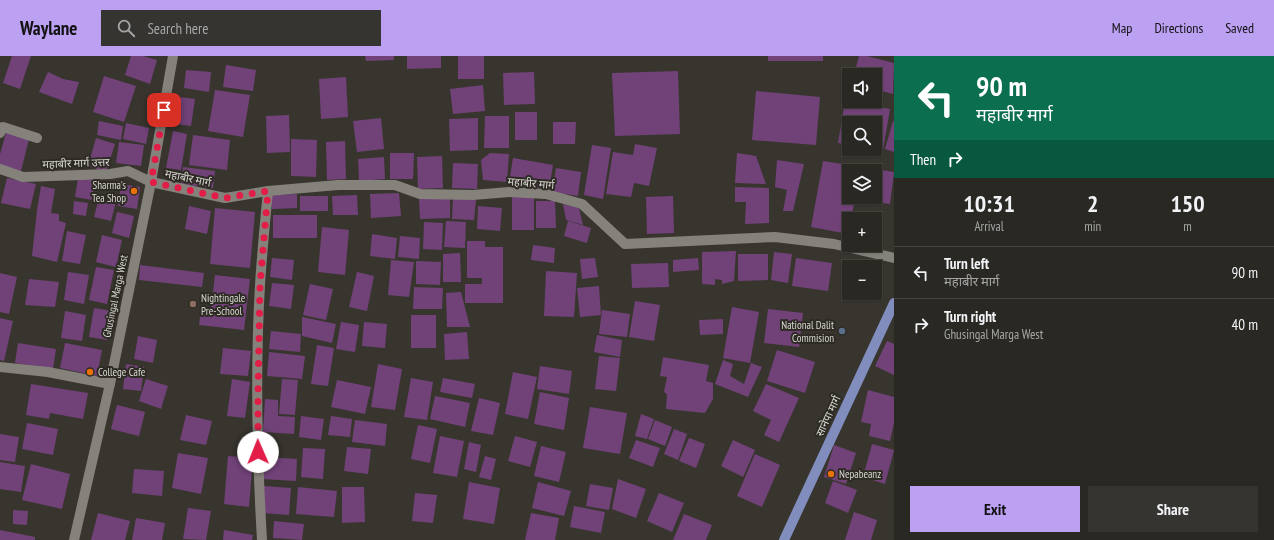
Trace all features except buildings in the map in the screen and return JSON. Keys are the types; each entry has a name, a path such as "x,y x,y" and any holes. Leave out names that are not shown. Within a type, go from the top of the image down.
{"main road":[{"name":"सानेपा मार्ग","path":"784,540 894,303"}],"street":[{"name":"Ghusingal Marga West","path":"74,540 110,384 151,182 173,56"},
{"path":"0,133 3,127 37,138"},
{"name":"महाबीर मार्ग उत्तर","path":"0,169 23,177 110,174 128,171 151,182"},
{"name":"महाबीर मार्ग","path":"151,182 225,198 268,191 338,184 395,185 420,194 473,195 509,192 546,194 582,204 625,244 775,237 834,244 894,258"},
{"path":"262,540 258,480 258,395 260,285 268,191"},
{"path":"0,367 48,372 110,384"}],"place":[{"name":"Sharma's Tea Shop","path":"134,191"},
{"name":"Nightingale Pre-School","path":"193,304"},
{"name":"National Dalit Commision","path":"842,331"},
{"name":"College Cafe","path":"90,372"},
{"name":"Nepabeanz","path":"831,474"}],"route":[{"path":"164,110 151,182 225,198 268,191 260,285 258,452"}]}
